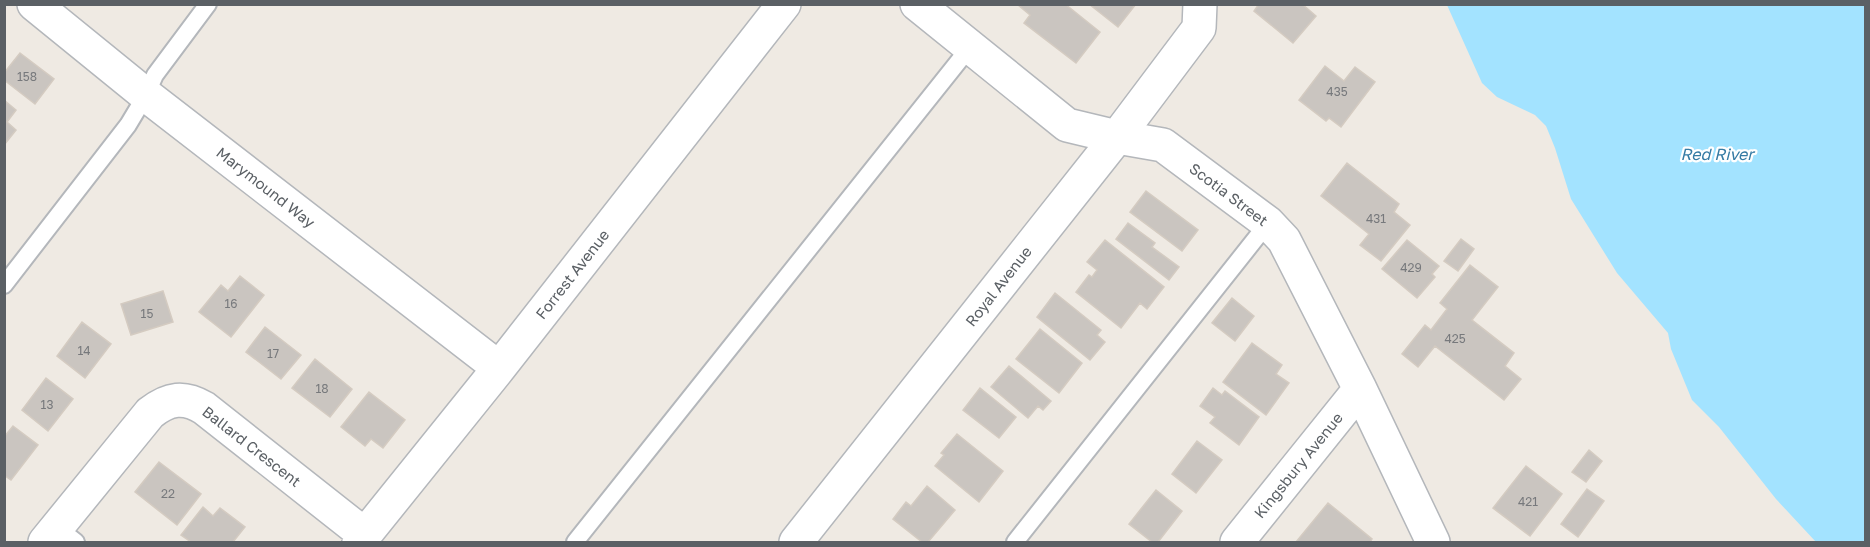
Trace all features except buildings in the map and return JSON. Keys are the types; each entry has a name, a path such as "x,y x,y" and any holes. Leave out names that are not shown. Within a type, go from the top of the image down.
{"street":[{"name":"Marymound Way","path":"34,4 146,95 499,368"},
{"name":"Forrest Avenue","path":"362,539 784,4"},
{"name":"Scotia Street","path":"917,4 1067,125 1163,145 1268,223 1284,240 1360,388 1433,543"},
{"name":"Royal Avenue","path":"796,543 1117,137 1199,16"},
{"name":"Kingsbury Avenue","path":"1237,543 1360,388"},
{"name":"Ballard Crescent","path":"59,538 150,412 161,404 178,400 195,403 204,408 362,539"}],"lane":[{"path":"4,285 128,125 155,75 208,4"},
{"path":"575,543 969,47"},
{"path":"1015,543 1268,223"}],"water":[{"name":"Red River","path":"1447,5 1865,5 1865,542 1816,542 1776,499 1719,427 1692,400 1671,349 1668,333 1617,273 1571,199 1546,126 1535,115 1497,97 1482,83"}]}
